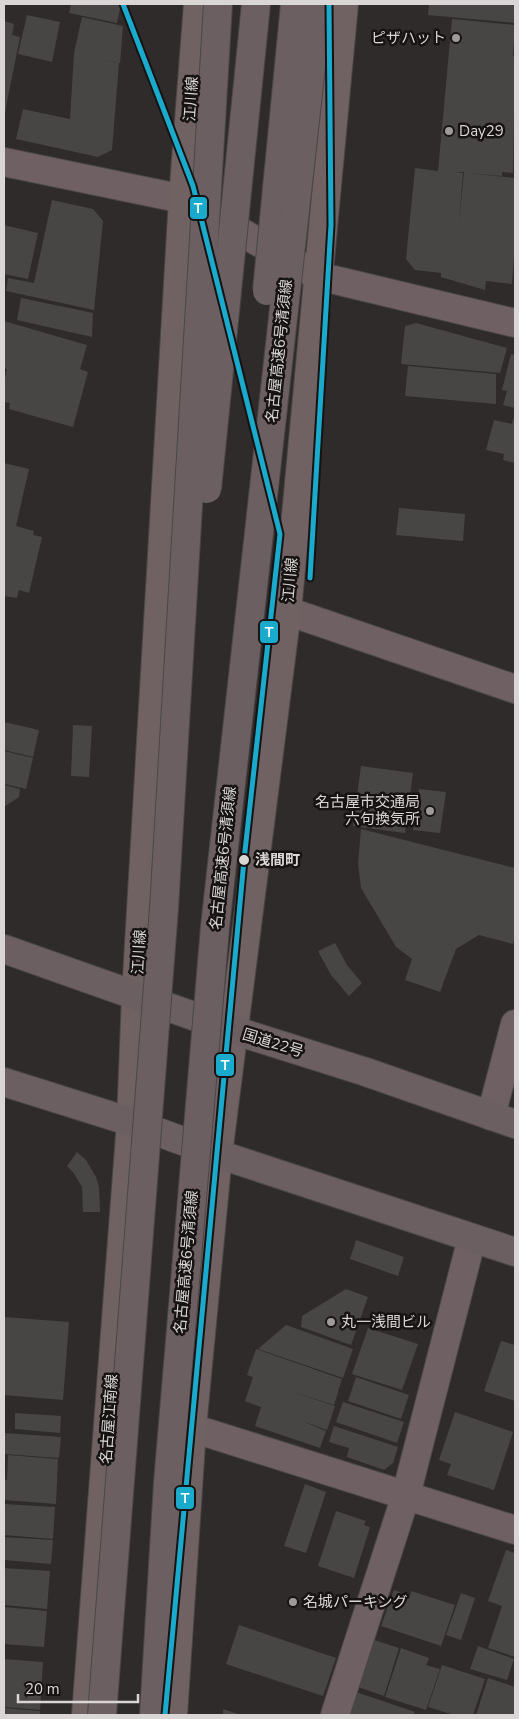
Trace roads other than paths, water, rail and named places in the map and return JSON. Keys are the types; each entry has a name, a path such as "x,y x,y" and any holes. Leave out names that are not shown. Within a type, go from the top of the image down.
{"highway":[{"path":"102,1715 164,908 218,4"},
{"path":"164,908 256,4"},
{"path":"215,927 240,577 295,4"},
{"name":"名古屋高速6号清須線","path":"154,1715 168,1483 215,927 318,4"},
{"name":"国道22号","path":"4,949 233,1030 366,1072 503,1120"},
{"path":"4,1083 131,1122 218,1154 515,1252"}],"main road":[{"name":"江川線","path":"131,1122 136,995 183,199 198,4"},
{"name":"江川線","path":"218,1154 287,611 344,4"},
{"name":"名古屋江南線","path":"86,1715 131,1122"},
{"path":"173,1715 192,1428 218,1154"}],"street":[{"path":"4,162 183,199 318,276 515,323"},
{"path":"287,611 515,689"},
{"path":"503,1120 515,1024"},
{"path":"335,1715 406,1495 472,1238"},
{"path":"192,1428 515,1530"}],"place":[{"name":"ピザハット","path":"456,38"},
{"name":"Day29","path":"449,131"},
{"name":"名古屋市交通局 六句換気所","path":"430,811"},
{"name":"浅間町","path":"244,860"},
{"name":"丸一浅間ビル","path":"331,1322"},
{"name":"名城パーキング","path":"293,1602"}]}
